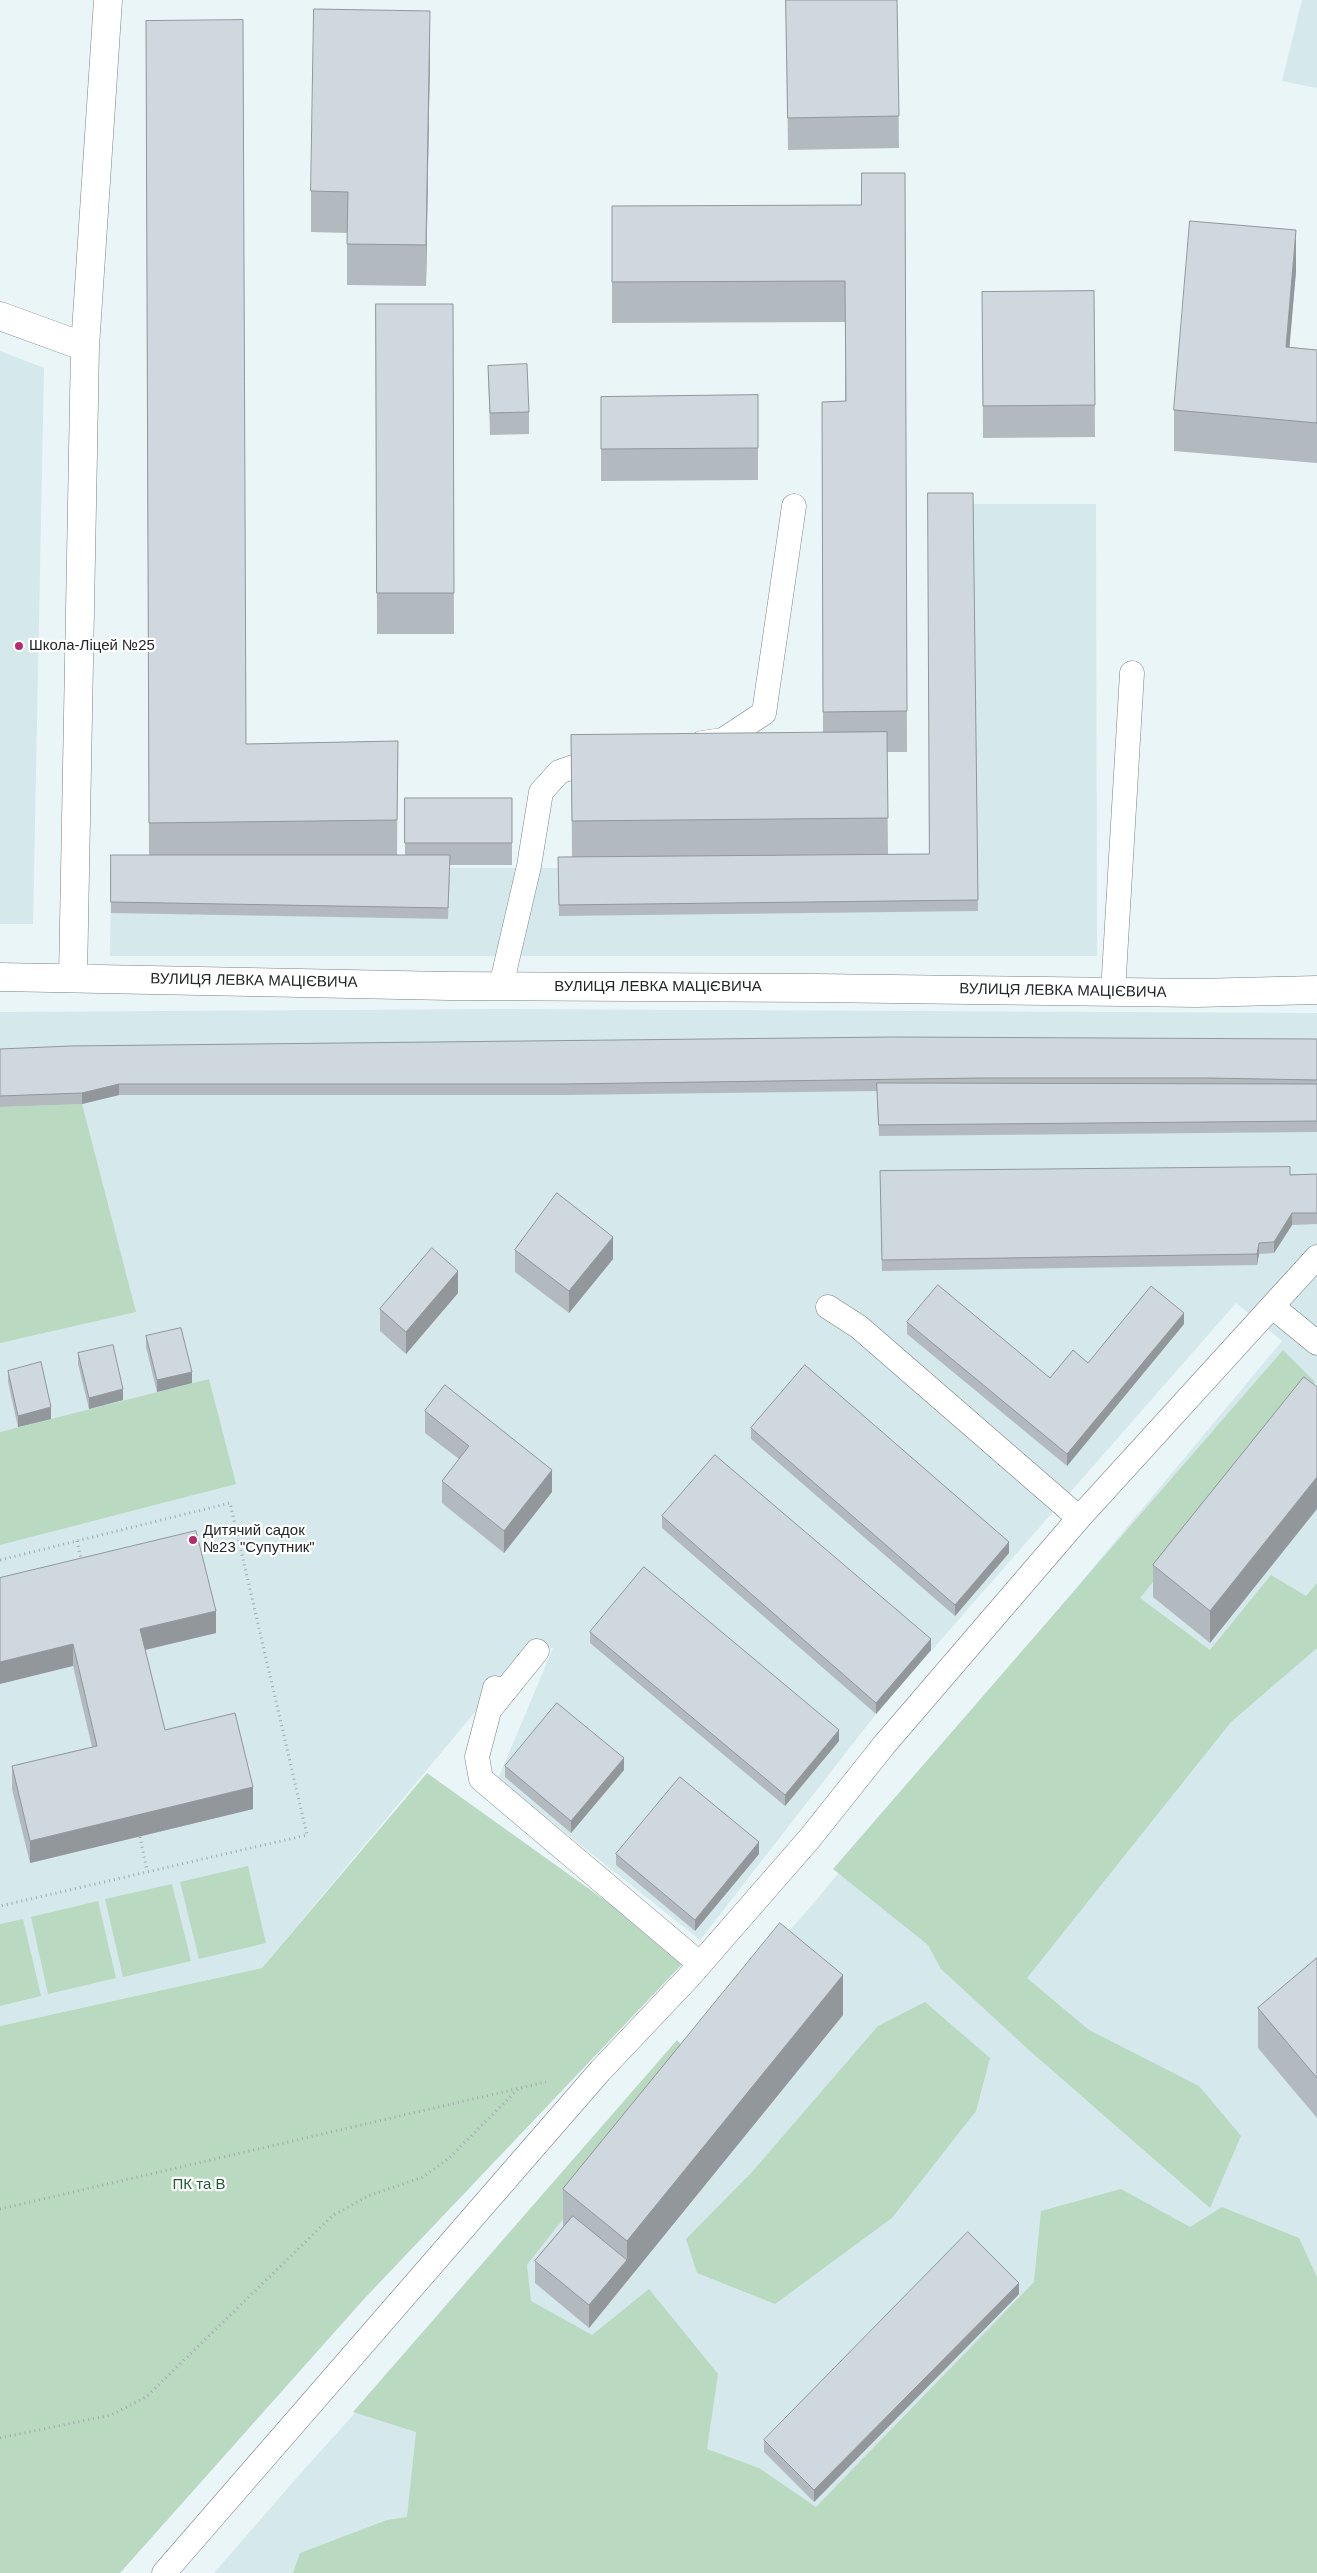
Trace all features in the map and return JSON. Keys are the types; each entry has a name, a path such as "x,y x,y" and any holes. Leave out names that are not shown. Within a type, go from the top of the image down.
{"street":[{"path":"73,977 85,347 108,0"},
{"path":"0,316 85,347"},
{"name":"ВУЛИЦЯ ЛЕВКА МАЦІЄВИЧА","path":"0,977 501,986 1113,992 1317,990"}],"lane":[{"path":"684,746 723,740 764,713 794,506"},
{"path":"1113,992 1132,673"},
{"path":"501,986 529,866 541,792 559,772 597,758 626,754"},
{"path":"164,2573 600,2070 700,1964 810,1838 884,1746 1079,1518 1317,1257"},
{"path":"828,1307 859,1327 1079,1518"},
{"path":"1273,1307 1317,1343"},
{"path":"537,1651 492,1698 476,1757 481,1779 700,1964"}],"path":[{"path":"0,1560 230,1503 308,1834 147,1870 0,1906"},
{"path":"77,1541 83,1570"},
{"path":"140,1837 147,1870"},
{"path":"0,2208 600,2070"},
{"path":"0,2438 111,2415 146,2397 332,2216 368,2196 423,2177 448,2159 519,2088"}],"shaded area":[{"path":"1302,0 1317,0 1317,88 1282,81"},
{"name":"Школа-Ліцей №25","path":"0,351 44,368 33,924 0,924"},
{"path":"928,504 1096,504 1097,956 110,956 111,867 558,868 929,865"},
{"path":"502,1009 1317,1013 1317,2573 214,2573 300,2474 807,1911 1282,1341 1236,1303 876,1714 700,1940 498,1779 553,1648 537,1651 495,1688 262,1968 0,2026 0,1012"}],"green space":[{"path":"82,1104 136,1312 0,1343 0,1107"},
{"path":"1283,1350 1315,1382 1140,1598 1210,1650 1271,1575 1306,1596 1317,1583 1317,1648 1231,1722 1027,1978 1089,2030 1199,2086 1241,2136 1210,2208 1030,2051 941,1969 928,1945 833,1869"},
{"path":"209,1379 236,1484 0,1545 0,1432"},
{"name":"ПК та В","path":"427,1773 687,1959 364,2299 120,2573 0,2573 0,2026 262,1968"},
{"path":"248,1866 266,1943 199,1959 180,1882"},
{"path":"172,1884 191,1961 123,1977 105,1899"},
{"path":"98,1901 116,1978 48,1994 31,1917"},
{"path":"23,1919 41,1996 0,2006 0,1924"},
{"path":"925,2002 990,2058 976,2111 892,2218 775,2304 697,2273 686,2239 752,2172 878,2026"},
{"path":"677,2040 691,2055 527,2265 531,2301 592,2335 649,2289 718,2374 707,2449 759,2468 816,2507 1034,2282 1041,2211 1121,2189 1190,2227 1222,2207 1299,2238 1317,2277 1317,2573 293,2573 300,2553 387,2520 407,2517 416,2432 353,2412"}],"building":[{"path":"786,0 897,0 899,116 788,118"},
{"path":"314,9 430,11 426,245 347,244 348,192 311,191"},
{"path":"243,20 246,744 398,741 397,820 149,823 146,21"},
{"path":"862,173 905,173 907,711 823,712 822,402 846,401 845,281 612,282 612,206 861,205"},
{"path":"1190,221 1296,230 1286,347 1317,350 1317,423 1174,410"},
{"path":"1094,291 1095,405 983,406 982,292"},
{"path":"376,304 453,304 454,593 377,593"},
{"path":"527,364 529,412 490,413 488,366"},
{"path":"758,395 758,448 601,449 601,397"},
{"path":"928,493 973,493 978,900 559,905 558,857 929,854"},
{"path":"887,732 888,818 572,821 571,735"},
{"path":"405,798 512,798 512,843 405,843"},
{"path":"111,855 450,855 448,908 111,902"},
{"path":"893,1037 1317,1039 1317,1080 981,1078 565,1084 119,1084 82,1093 0,1096 0,1049 71,1046"},
{"path":"877,1083 1317,1084 1317,1121 879,1125"},
{"path":"1290,1167 1290,1175 1317,1174 1317,1213 1292,1213 1274,1242 1259,1243 1257,1254 882,1260 880,1171"},
{"path":"557,1193 613,1237 569,1291 515,1250"},
{"path":"432,1248 458,1271 406,1332 380,1309"},
{"path":"938,1285 1050,1378 1073,1350 1088,1363 1151,1286 1184,1313 1067,1454 907,1322"},
{"path":"181,1328 192,1372 157,1380 146,1336"},
{"path":"113,1345 123,1389 89,1398 78,1353"},
{"path":"41,1362 51,1407 18,1416 8,1371"},
{"path":"805,1365 1009,1542 955,1605 751,1428"},
{"path":"1304,1377 1317,1387 1317,1477 1210,1611 1153,1565"},
{"path":"445,1385 552,1470 504,1531 442,1481 469,1446 425,1411"},
{"path":"715,1455 931,1639 876,1703 662,1516"},
{"path":"196,1531 216,1611 140,1629 165,1730 235,1713 253,1787 30,1841 12,1766 97,1746 73,1644 0,1662 0,1578"},
{"path":"644,1567 839,1730 785,1795 590,1632"},
{"path":"557,1703 624,1758 571,1821 505,1766"},
{"path":"680,1777 759,1842 695,1920 616,1854"},
{"path":"780,1923 843,1975 627,2241 563,2189"},
{"path":"1317,1958 1317,2078 1258,2008"},
{"path":"573,2216 627,2260 589,2305 535,2261"},
{"path":"968,2232 1019,2283 814,2490 764,2440"}],"place":[{"name":"Школа-Ліцей №25","path":"19,646"},
{"name":"Дитячий садок №23 \"Супутник\"","path":"193,1540"}]}
